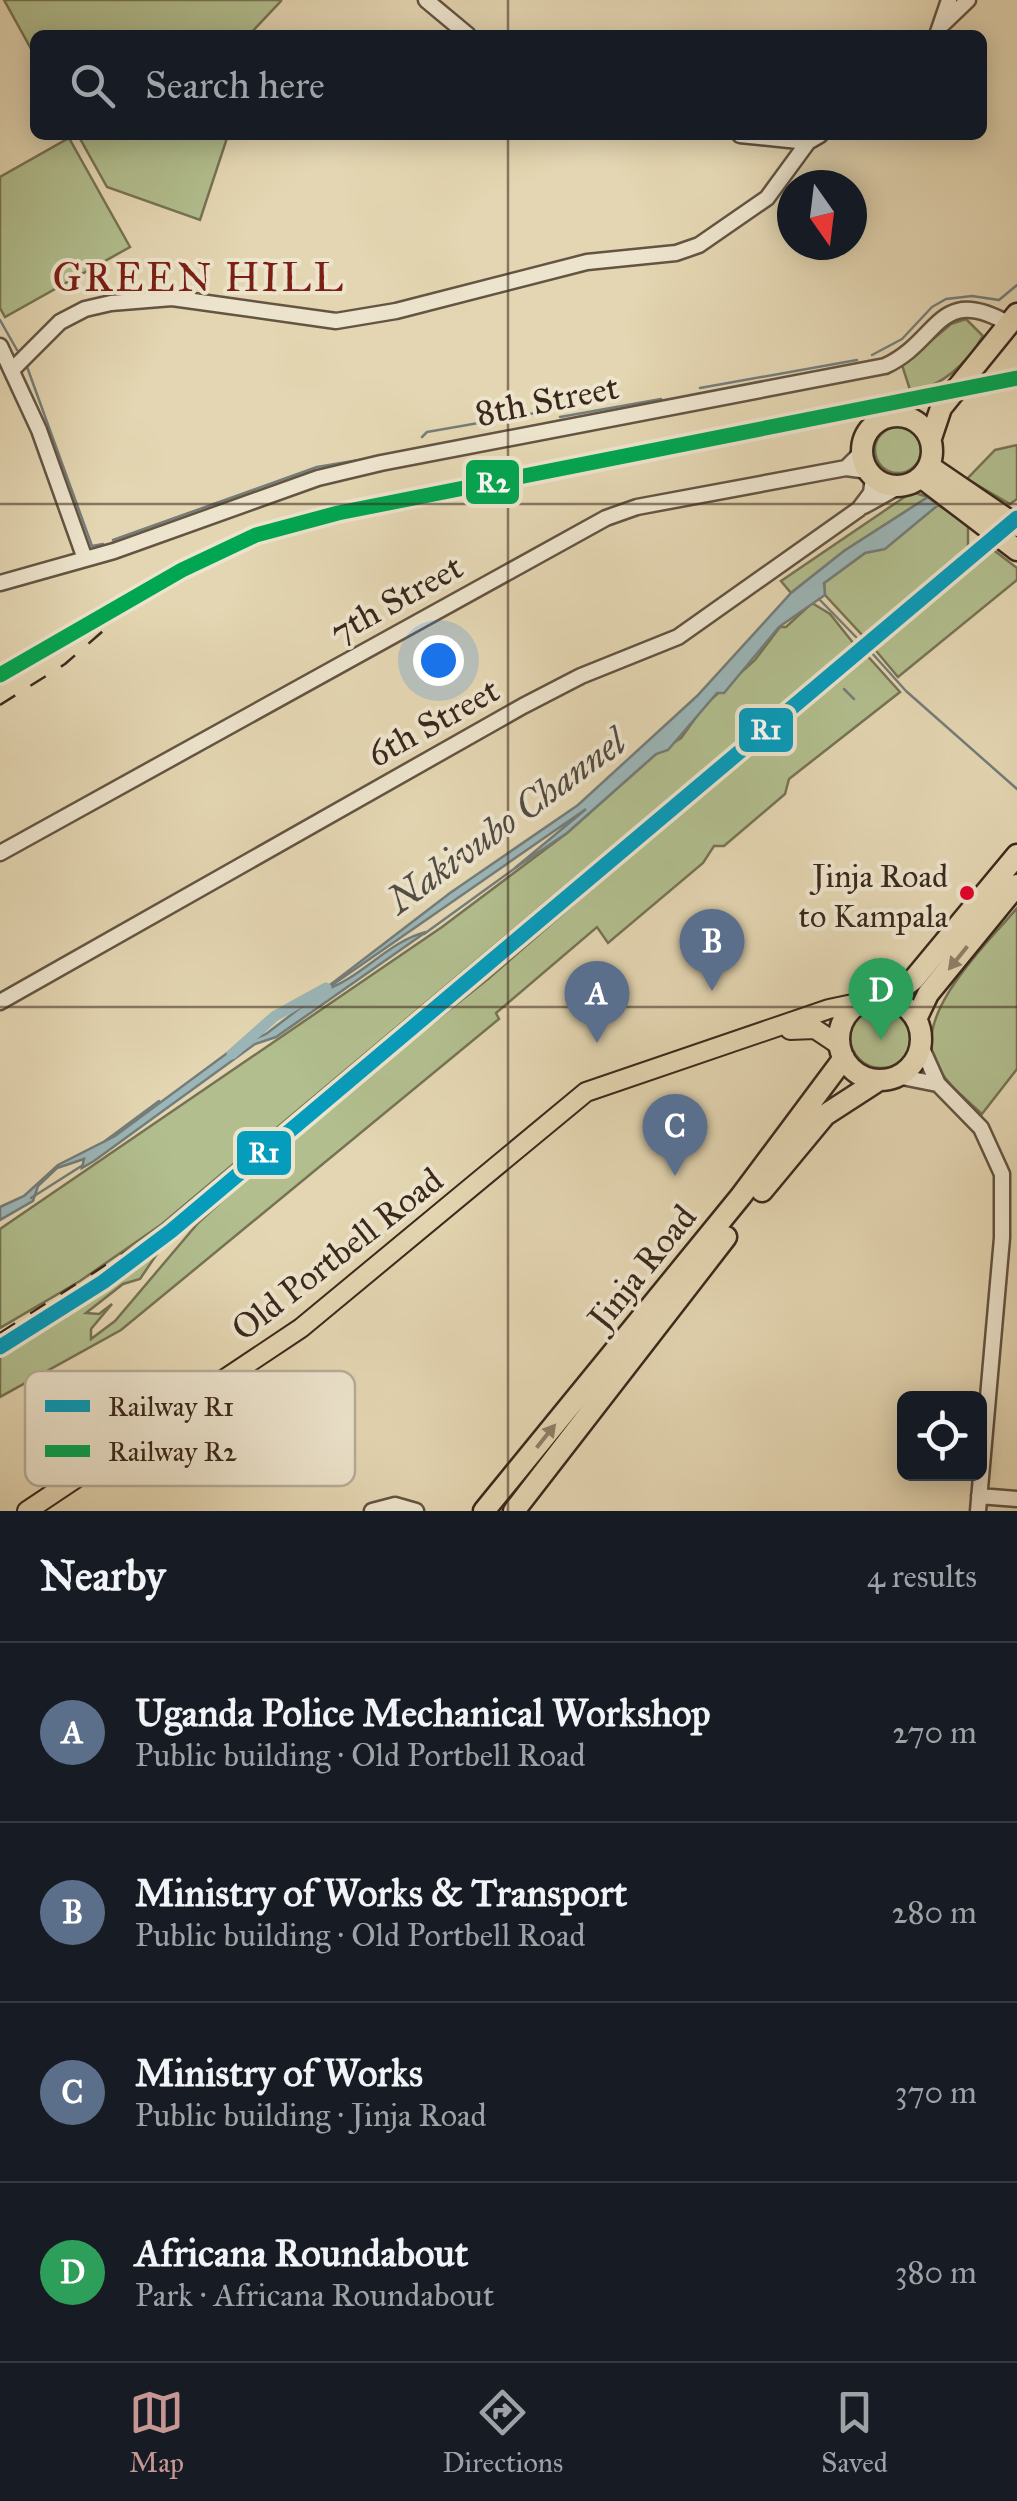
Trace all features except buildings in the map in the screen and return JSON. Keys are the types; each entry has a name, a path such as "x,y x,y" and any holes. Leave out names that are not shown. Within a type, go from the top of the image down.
{"highway":[{"path":"931,438 941,408 1013,319"},
{"path":"941,408 907,417 894,416 874,424 862,467 900,486 943,484 1017,526"},
{"path":"907,417 923,426 931,438 943,484 1017,550"},
{"path":"888,999 909,1009 916,1019 921,1046 916,1058 888,1078 865,1077 841,1052 844,1020 862,1002 888,999 914,979 1017,856"},
{"path":"916,1019 928,994 1017,885"},
{"name":"Jinja Road","path":"492,1509 730,1210 841,1052"},
{"name":"Jinja Road","path":"514,1511 791,1154 825,1115 888,1078"}],"main road":[{"name":"Old Portbell Road","path":"241,1371 270,1352 591,1090 862,1002"},
{"name":"Old Portbell Road","path":"579,1102 786,1030 815,1029 841,1052"},
{"name":"Old Portbell Road","path":"27,1511 65,1486"}],"street":[{"path":"426,0 462,30"},
{"path":"940,30 950,0"},
{"path":"940,30 968,0"},
{"path":"12,369 60,322 84,310 125,301 172,298 336,320 396,311 588,262 676,253 699,245 767,198 813,140"},
{"name":"8th Street","path":"84,556 114,551 318,478 381,463 885,366 908,351 941,318 961,308 1013,319"},
{"path":"0,346 84,556 0,584"},
{"name":"6th Street","path":"0,1002 523,706 581,676 678,637 859,509 871,492 862,467"},
{"name":"7th Street","path":"0,853 606,518 638,507 862,467"},
{"path":"859,509 900,486"},
{"path":"921,1046 938,1084 982,1128 1002,1174 1002,1238 978,1504 1017,1499"},
{"path":"888,1078 938,1084"},
{"path":"372,1511 395,1505 416,1511"}],"green space":[{"path":"4,0 281,1 254,30 30,30 30,47"},
{"path":"70,140 130,247 5,317 0,308 0,177"},
{"path":"81,140 226,140 200,220 107,187"},
{"path":"966,319 983,336 976,346 943,379 911,393 902,365 951,324"},
{"path":"898,427 915,433 921,450 915,467 898,473 881,467 875,450 881,433"},
{"path":"1017,445 1017,499 1010,504 967,479 995,450"},
{"path":"912,492 928,497 844,551 791,593 781,581"},
{"path":"938,505 968,525 968,549 864,637 825,595 824,583 865,553 885,548"},
{"path":"991,548 1017,568 1017,580 898,677 872,646 984,549"},
{"path":"812,603 830,614 854,644 162,1224 80,1281 0,1328 0,1229 442,927 567,833 656,754 681,738 705,705 755,660 780,627 786,627"},
{"path":"864,652 900,692 789,779 785,794 724,846 714,846 703,863 608,943 597,927 496,1013 499,1019 121,1330 47,1371 25,1371 25,1383 0,1397 0,1350 69,1312 167,1239 140,1279 123,1284 86,1313 99,1314 112,1304 91,1329 91,1339 115,1321 198,1223 307,1123 488,979 622,862 628,851"},
{"path":"1017,908 1017,1069 982,1114 939,1070 931,1043 934,1022 957,980"},
{"path":"881,1006 903,1015 912,1037 903,1059 881,1068 859,1059 850,1037 859,1015"}],"water":[{"path":"928,497 938,505 885,549 865,553 824,583 825,595 779,627 724,693 717,693 668,750 656,754 567,833 515,868 586,809 325,990 400,943 426,932 276,1037 255,1044 94,1161 82,1168 84,1159 57,1168 38,1186 33,1201 0,1220 0,1207 24,1196 58,1165 115,1136 234,1048 266,1034 450,893 578,805 697,696 791,593 844,551"}],"waterway":[{"path":"872,355 902,339 932,307 946,299 972,296 999,300 1017,285"},
{"path":"0,320 17,350"},
{"path":"700,388 857,360"},
{"path":"26,364 92,546 103,544"},
{"path":"560,417 661,399"},
{"path":"422,437 427,432 547,411"},
{"path":"113,540 317,467 365,459"},
{"path":"819,599 856,637"},
{"path":"871,652 906,691 1017,789"},
{"path":"844,689 854,699"},
{"path":"424,934 518,866"},
{"name":"Nakivubo Channel","path":"232,1054 275,1016 326,988"},
{"path":"105,1141 159,1101"},
{"path":"31,1198 83,1165"}],"railway":[{"path":"0,675 182,570 256,535 338,513 1017,378"},
{"path":"0,1333 166,1226 1017,511"},
{"path":"0,705 65,664 110,625"}],"rail line":[{"name":"R2","path":"0,675 182,570 256,535 338,513 1017,378"},
{"name":"R1","path":"0,1347 103,1282 171,1231 1017,518"}],"place":[{"name":"Jinja Road to Kampala","path":"967,893"},
{"name":"Ministry of Works & Transport","path":"712,991"},
{"name":"Africana Roundabout","path":"881,1040"},
{"name":"Uganda Police Mechanical Workshop","path":"597,1043"},
{"name":"Ministry of Works","path":"675,1176"}],"district":[{"name":"GREEN HILL","path":"199,277"}]}
